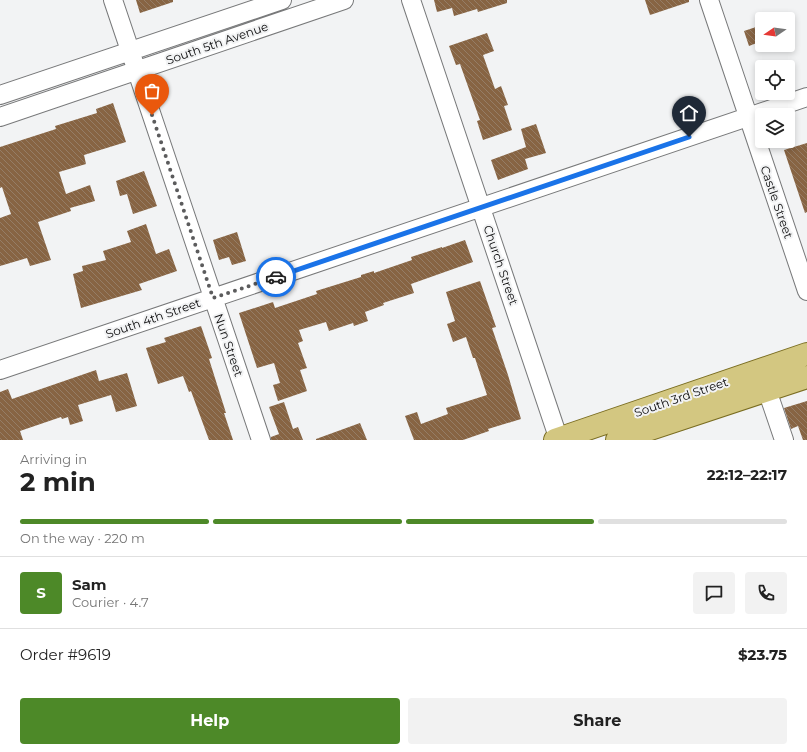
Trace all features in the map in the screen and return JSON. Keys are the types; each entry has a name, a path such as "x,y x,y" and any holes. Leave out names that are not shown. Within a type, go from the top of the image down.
{"main road":[{"name":"South 3rd Street","path":"558,440 807,354"},
{"name":"South 3rd Street","path":"617,440 807,377"}],"street":[{"name":"Nun Street","path":"113,0 261,440"},
{"name":"South 5th Avenue","path":"0,95 282,0"},
{"name":"South 5th Avenue","path":"0,116 344,0"},
{"name":"Church Street","path":"411,0 558,440"},
{"name":"Castle Street","path":"709,0 807,291"},
{"name":"South 4th Street","path":"0,370 807,97"},
{"path":"766,390 784,440"}],"building":[{"path":"136,0 173,0 173,2 140,13"},
{"path":"434,0 507,0 507,3 478,12 477,9 454,16 452,8 437,12"},
{"path":"645,0 689,0 689,2 650,15"},
{"path":"755,27 755,44 749,46 744,31"},
{"path":"487,33 494,51 483,55 495,89 501,86 508,105 504,106 512,130 483,140 477,121 480,120 460,64 456,65 449,46"},
{"path":"113,103 126,142 84,155 86,164 59,172 66,194 90,185 95,201 70,208 71,211 38,222 51,260 30,266 27,258 0,266 0,218 11,214 2,187 0,188 0,147 56,129 55,126 97,113 96,109"},
{"path":"536,124 546,153 525,159 528,169 498,180 491,160 526,147 521,129"},
{"path":"807,143 807,212 805,213 784,150 795,148 795,147"},
{"path":"144,171 157,206 133,214 127,194 120,196 116,181"},
{"path":"146,224 156,254 169,249 177,271 139,284 142,290 81,308 73,274 83,271 82,266 106,260 103,251 131,242 127,231"},
{"path":"237,232 246,261 232,265 229,257 219,260 213,240"},
{"path":"465,240 473,262 411,284 414,293 383,303 384,305 365,312 368,321 354,326 353,323 329,331 326,322 299,330 303,341 298,343 307,368 300,370 307,391 278,401 273,385 280,383 274,363 257,368 239,313 273,302 275,308 317,294 316,291 361,277 361,275 374,271 374,273 412,260 411,257"},
{"path":"480,281 496,327 492,328 521,419 488,429 489,431 463,440 414,440 405,416 417,412 421,424 448,414 446,408 487,395 475,358 473,358 466,337 453,342 447,324 455,321 446,292"},
{"path":"201,326 212,358 209,359 233,440 209,440 191,391 189,392 183,376 158,384 146,348 166,342 164,338"},
{"path":"96,370 99,381 127,373 137,406 116,412 111,395 78,405 83,421 70,425 68,417 62,419 61,417 20,431 23,440 0,440 0,392 8,389 12,399"},
{"path":"807,401 807,440 803,440 798,426 791,429 784,408"},
{"path":"284,402 293,429 298,427 303,440 271,440 271,437 279,434 269,407"},
{"path":"360,423 367,440 316,440 316,439"}],"way so far":[{"path":"152,115 213,298 276,277"}],"route":[{"path":"276,277 689,137"}]}
